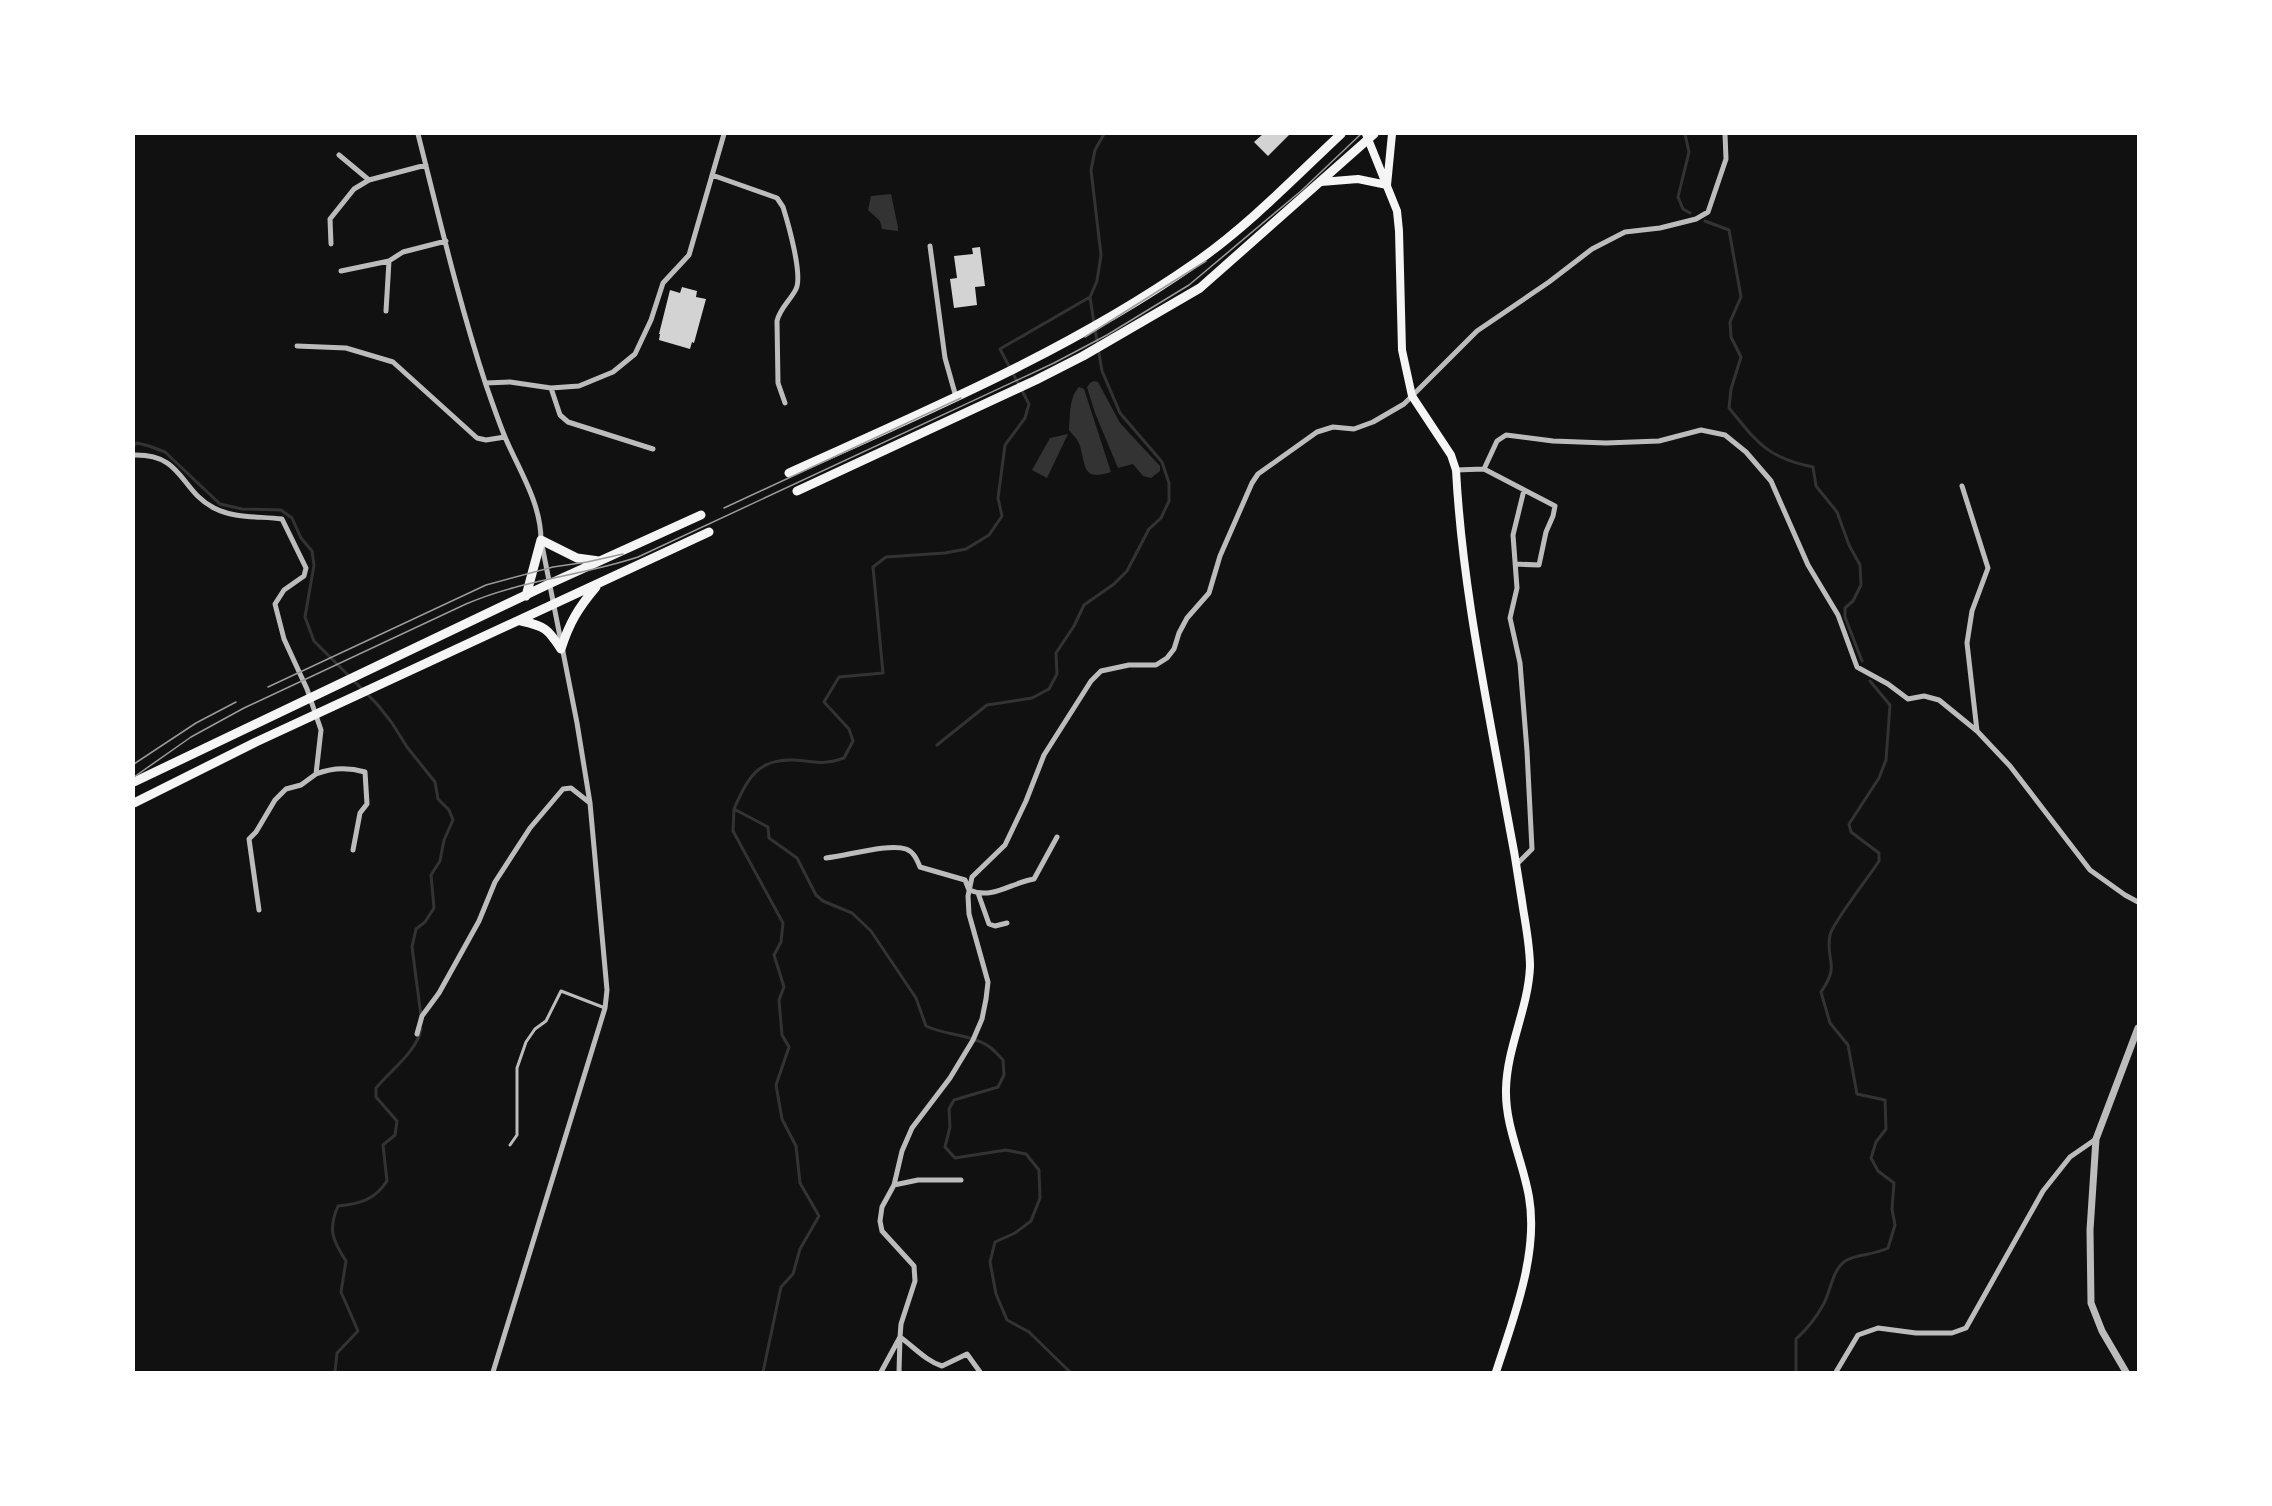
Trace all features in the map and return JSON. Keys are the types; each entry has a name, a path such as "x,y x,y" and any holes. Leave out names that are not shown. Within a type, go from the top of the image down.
{"main road":[{"path":"789,473 996,379 1118,313 1197,262 1265,207 1339,134"},
{"path":"1387,185 1392,134"},
{"path":"797,491 1036,380 1083,356 1200,288 1370,136 1396,211 1400,231 1402,350 1412,396 1451,455 1456,470 1464,574 1528,939 1530,967 1527,992 1509,1062 1506,1091 1510,1127 1529,1197 1531,1220 1521,1293 1496,1372"},
{"path":"1321,182 1358,179 1387,185"},
{"path":"134,782 701,514"},
{"path":"134,803 247,747 709,532"},
{"path":"526,596 541,540 577,558 599,561"},
{"path":"561,649 568,626 598,584"},
{"path":"521,621 550,631 561,649"}],"street":[{"path":"418,134 486,383 505,437 527,482 541,526 541,540 561,649 578,723 590,803 607,990 605,1008 493,1372"},
{"path":"486,383 510,382 551,388 579,387 613,372 635,354 651,320 663,283 689,255 724,134"},
{"path":"899,1372 901,1324 915,1281 914,1266 882,1231 880,1221 882,1207 894,1185 902,1151 912,1128 950,1078 973,1040 982,1019 988,982 969,914 969,890 972,877 1005,845 1044,755 1091,681 1101,671 1130,665 1156,665 1167,658 1174,649 1187,618 1209,593 1220,556 1258,474 1317,432 1333,427 1354,429 1404,404 1477,331 1549,282 1592,249 1625,232 1660,228 1696,219 1708,212 1726,159 1725,134"},
{"path":"339,155 369,180"},
{"path":"331,244 330,219 354,189 369,180 426,165"},
{"path":"712,175 777,198 783,207 798,276 797,288 779,314 777,321 778,383 785,403"},
{"path":"341,271 389,261 404,252 446,241"},
{"path":"930,246 945,358 956,397"},
{"path":"386,311 389,261"},
{"path":"297,346 346,348 393,363 477,438 486,440 505,437"},
{"path":"551,388 560,415 568,422 653,449"},
{"path":"1484,470 1497,441 1506,435 1553,441 1606,443 1659,441 1701,430 1725,435 1746,452 1771,482 1808,565 1838,615 1857,667 1888,684 1908,699 1924,696 1939,700 1977,731 2010,766 2090,870 2139,902"},
{"path":"134,455 155,456 173,466 200,498 215,509 237,516 282,519 306,568 304,576 284,590 275,604 284,639 307,689 321,730 316,774"},
{"path":"1456,470 1484,470 1555,506 1546,532 1539,565 1515,564"},
{"path":"1962,486 1988,568 1972,611 1966,644 1977,731"},
{"path":"1516,864 1532,849 1521,674 1510,618 1517,588 1513,535 1524,490"},
{"path":"260,910 249,839 256,832 275,800 286,789 301,785 316,774 330,768 365,772 368,804 360,813 353,850"},
{"path":"417,1034 422,1016 439,993 479,921 495,882 530,828 563,789 571,788 590,803"},
{"path":"826,858 884,848 906,849 915,855 920,867 965,880 969,890 978,893 1003,890 1017,882 1034,879 1057,837"},
{"path":"978,893 989,924 995,926 1007,923"},
{"path":"2126,1372 2102,1331 2091,1303 2090,1230 2096,1140 2139,1028"},
{"path":"1836,1372 1858,1335 1878,1328 1916,1333 1952,1333 1966,1328 2043,1191 2070,1157 2096,1140"},
{"path":"894,1185 918,1180 961,1180"},
{"path":"900,1337 934,1364 942,1366 967,1354 980,1372"},
{"path":"881,1372 900,1337"},
{"path":"934,1364 935,1372"}],"lane":[{"path":"510,1145 518,1135 517,1068 526,1042 535,1029 546,1021 561,991 605,1008"}],"shaded area":[{"path":"891,194 898,231 882,229 880,221 868,210 871,196"},
{"path":"1094,381 1098,382 1120,423 1160,466 1160,471 1151,478 1143,476 1133,464 1118,468 1095,413 1087,387"},
{"path":"1079,387 1084,389 1111,472 1095,475 1087,471 1079,444 1069,430 1072,402"},
{"path":"1068,434 1047,478 1032,470 1050,438"}],"building":[{"path":"1263,134 1290,134 1268,156 1254,142"},
{"path":"980,247 985,286 975,287 977,305 954,308 950,279 957,278 954,256 973,254 972,248"},
{"path":"682,287 697,291 696,297 706,299 694,343 692,342 690,349 659,340 670,290 680,293"}],"waterway":[{"path":"1070,1372 1029,1332 1007,1320 996,1294 990,1262 995,1242 1015,1233 1031,1221 1040,1198 1039,1170 1026,1154 1006,1150 955,1158 945,1147 950,1127 949,1109 954,1100 998,1087 1004,1075 1003,1060 990,1047 978,1041 926,1026 916,998 871,931 852,913 823,901 816,895 797,858 769,838 768,827 734,809 749,780 762,767 781,760 824,762 844,758 853,741 849,729 824,702 839,677 883,673 873,567 886,557 945,553 966,549 989,535 1002,516 998,498 1005,445 1025,418 1029,404 1000,349 1090,297 1097,281 1101,255 1091,170 1095,150 1104,134"},
{"path":"1685,134 1689,152 1678,197 1683,209 1690,213"},
{"path":"1705,221 1729,230 1741,297 1730,322 1731,337 1741,357 1731,389 1729,408 1764,447 1784,459 1813,467 1816,486 1837,512 1849,545 1860,565 1861,585 1853,601 1845,608 1845,617 1862,661"},
{"path":"1090,297 1094,323"},
{"path":"937,745 987,705 1032,698 1049,689 1057,674 1056,653 1074,626 1084,605 1114,584 1127,571 1149,529 1161,518 1169,501 1169,483 1162,462 1120,413 1102,371 1095,329"},
{"path":"134,445 137,443 165,452 220,504 242,509 281,510 292,518 301,538 312,551 314,565 305,617 314,641 377,704 435,782 438,799 449,810 453,820 444,840 440,861 431,875 434,908 425,922 416,929 412,947 421,1016"},
{"path":"1796,1372 1796,1339 1820,1310 1838,1269 1851,1258 1888,1248 1895,1225 1892,1209 1894,1183 1878,1171 1871,1158 1876,1142 1886,1129 1885,1100 1857,1094 1848,1045 1830,1023 1821,992 1830,975 1829,944 1832,929 1879,861 1879,853 1851,832 1849,824 1879,778 1886,760 1890,705 1870,681"},
{"path":"734,809 733,831 783,923 781,942 774,955 784,987 779,1000 782,1035 789,1047 776,1085 782,1119 796,1146 800,1183 819,1216 800,1249 793,1274 781,1287 763,1372"},
{"path":"335,1372 337,1353 358,1331 341,1292 346,1261 337,1247 332,1228 333,1221 338,1206 353,1204 372,1197 387,1181 383,1145 395,1135 397,1121 376,1097 376,1088 415,1045 421,1029"}],"tram line":[{"path":"134,777 191,737 244,708 466,604 508,589 638,557 1054,363 1107,335 1189,285 1301,191 1361,134"},
{"path":"1085,337 1206,261"},
{"path":"724,508 961,398"},
{"path":"268,687 486,585 553,567 623,554"},
{"path":"134,764 196,723 236,702"}]}
